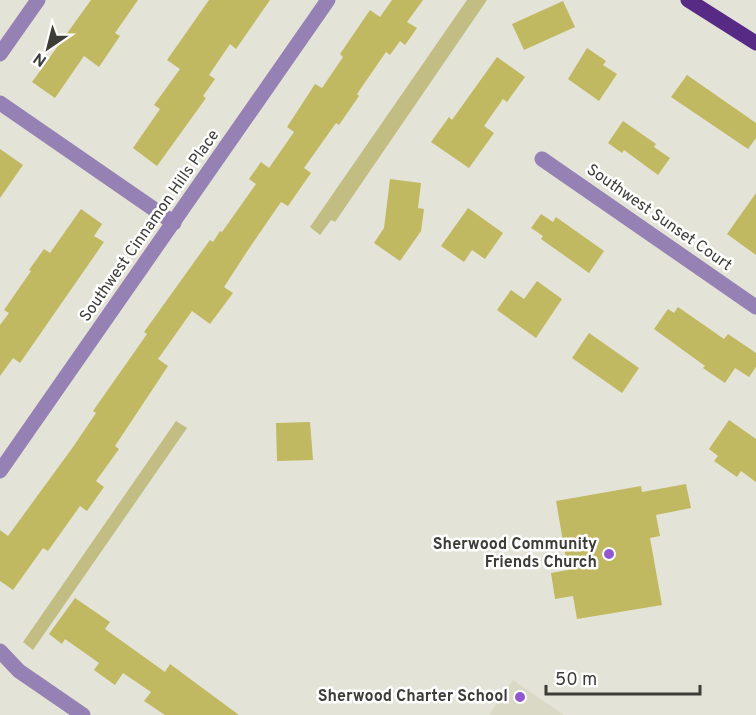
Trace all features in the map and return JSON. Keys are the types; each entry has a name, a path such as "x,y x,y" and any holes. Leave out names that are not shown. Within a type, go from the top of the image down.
{"main road":[{"path":"688,0 756,43"}],"street":[{"path":"0,54 38,0"},
{"name":"Southwest Cinnamon Hills Place","path":"0,471 328,0"},
{"path":"0,102 174,223"},
{"name":"Southwest Sunset Court","path":"542,159 756,307"},
{"path":"0,651 19,671 83,715"}],"shaded area":[{"path":"467,0 487,0 335,222 331,220 320,235 310,227"},
{"path":"176,421 187,428 33,650 23,642"},
{"name":"Sherwood Charter School","path":"513,680 564,715 489,715"}],"building":[{"path":"91,0 138,0 115,33 120,36 99,67 84,56 55,98 32,82"},
{"path":"209,0 270,0 236,49 230,44 209,75 215,79 203,96 206,98 157,166 133,148 160,109 154,105 180,69 167,60"},
{"path":"392,0 423,0 407,22 417,28 405,45 400,41 390,55 386,52 339,125 336,123 304,168 311,173 288,206 281,202 248,250 224,287 233,293 210,324 192,311 158,359 168,366 115,446 119,449 96,481 104,487 87,511 80,506 48,551 43,548 13,590 0,581 0,530 8,536 73,447 96,413 93,411 147,334 144,332 210,240 213,242 220,231 222,232 256,184 249,179 261,162 269,168 294,132 287,127 315,84 322,88 343,57 340,54 370,10 380,17"},
{"path":"563,1 575,27 524,50 512,24"},
{"path":"587,48 606,61 603,65 617,74 599,101 568,79"},
{"path":"497,57 525,77 507,102 503,99 484,126 494,133 469,168 431,142 449,117 452,120"},
{"path":"687,75 756,123 756,138 748,149 671,97"},
{"path":"623,121 656,144 654,147 670,158 658,175 624,150 622,153 608,143"},
{"path":"0,149 23,165 0,198"},
{"path":"390,179 421,183 418,208 424,209 421,231 400,261 374,243 384,228"},
{"path":"756,193 756,255 727,234"},
{"path":"468,208 503,233 485,259 472,250 464,262 441,246"},
{"path":"81,209 102,224 94,236 104,242 20,363 13,358 0,376 0,325 9,313 4,310 44,249 50,253"},
{"path":"541,214 553,222 556,217 604,251 589,273 541,239 543,236 531,228"},
{"path":"537,281 562,299 536,338 497,310 511,290 524,299"},
{"path":"678,307 724,339 728,334 756,353 756,367 749,377 735,368 725,383 654,329 668,309 674,313"},
{"path":"589,333 639,368 622,393 572,358"},
{"path":"729,420 756,439 756,482 741,471 737,477 714,461 718,456 709,449"},
{"path":"310,422 313,460 277,461 276,423"},
{"name":"Sherwood Community Friends Church","path":"686,484 691,508 656,515 660,536 650,538 662,605 577,619 573,596 555,599 551,573 568,570 556,501 641,486 642,492"},
{"path":"75,598 110,622 105,629 165,672 170,664 239,715 165,715 144,701 151,692 123,673 115,685 94,670 99,663 65,639 62,644 49,634"}],"place":[{"name":"Sherwood Community Friends Church","path":"609,554"},
{"name":"Sherwood Charter School","path":"520,697"}]}
